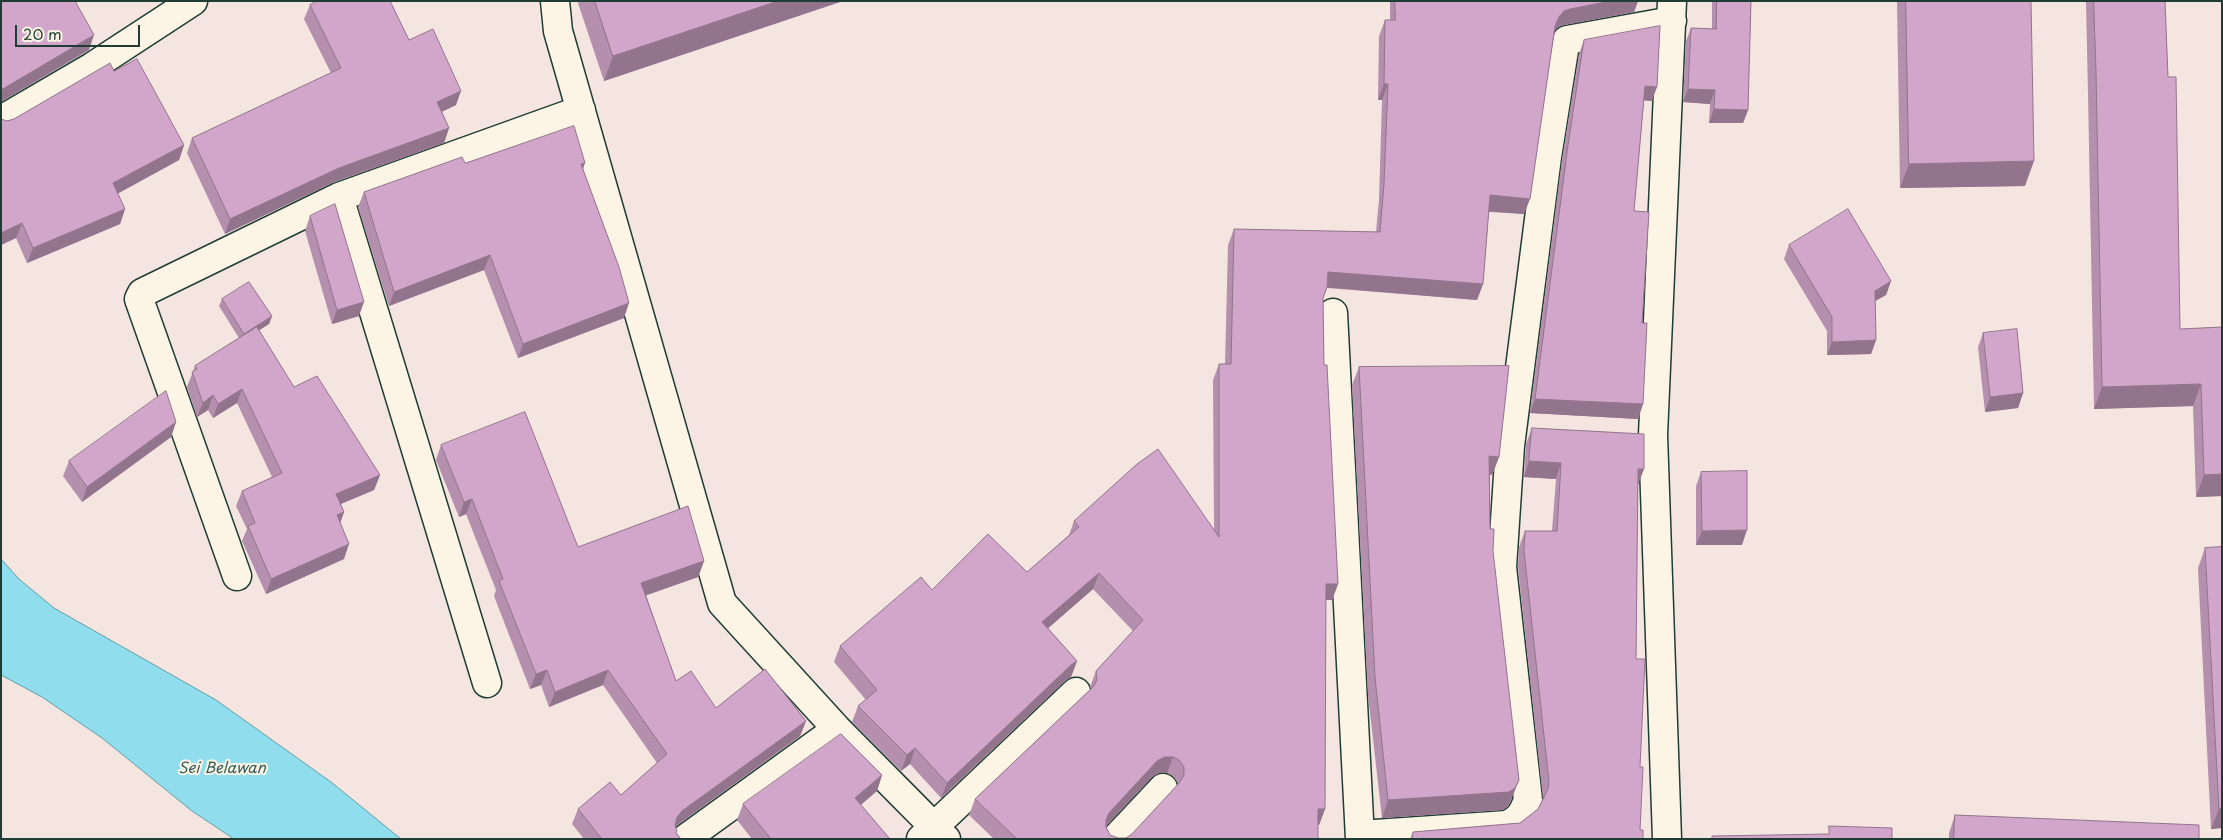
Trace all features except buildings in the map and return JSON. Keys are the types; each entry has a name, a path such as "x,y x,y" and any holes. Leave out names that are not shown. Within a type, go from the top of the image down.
{"street":[{"path":"1,120 92,67 193,1"},
{"path":"555,1 558,31 722,603 934,835 1076,692"},
{"path":"1333,313 1360,837 1507,825 1517,821 1522,815 1528,800 1502,567 1512,428 1547,157 1566,41 1672,11 1653,435 1668,839"},
{"path":"237,576 139,299 142,293 339,197 581,110"},
{"path":"339,197 487,683"},
{"path":"1512,428 1540,429"},
{"path":"1625,434 1653,435"},
{"path":"685,839 837,729"},
{"path":"1115,839 1163,788"}],"water":[{"name":"Sei Belawan","path":"1,559 19,579 54,608 216,700 331,782 401,839 234,839 192,811 102,738 42,697 1,675"}]}
